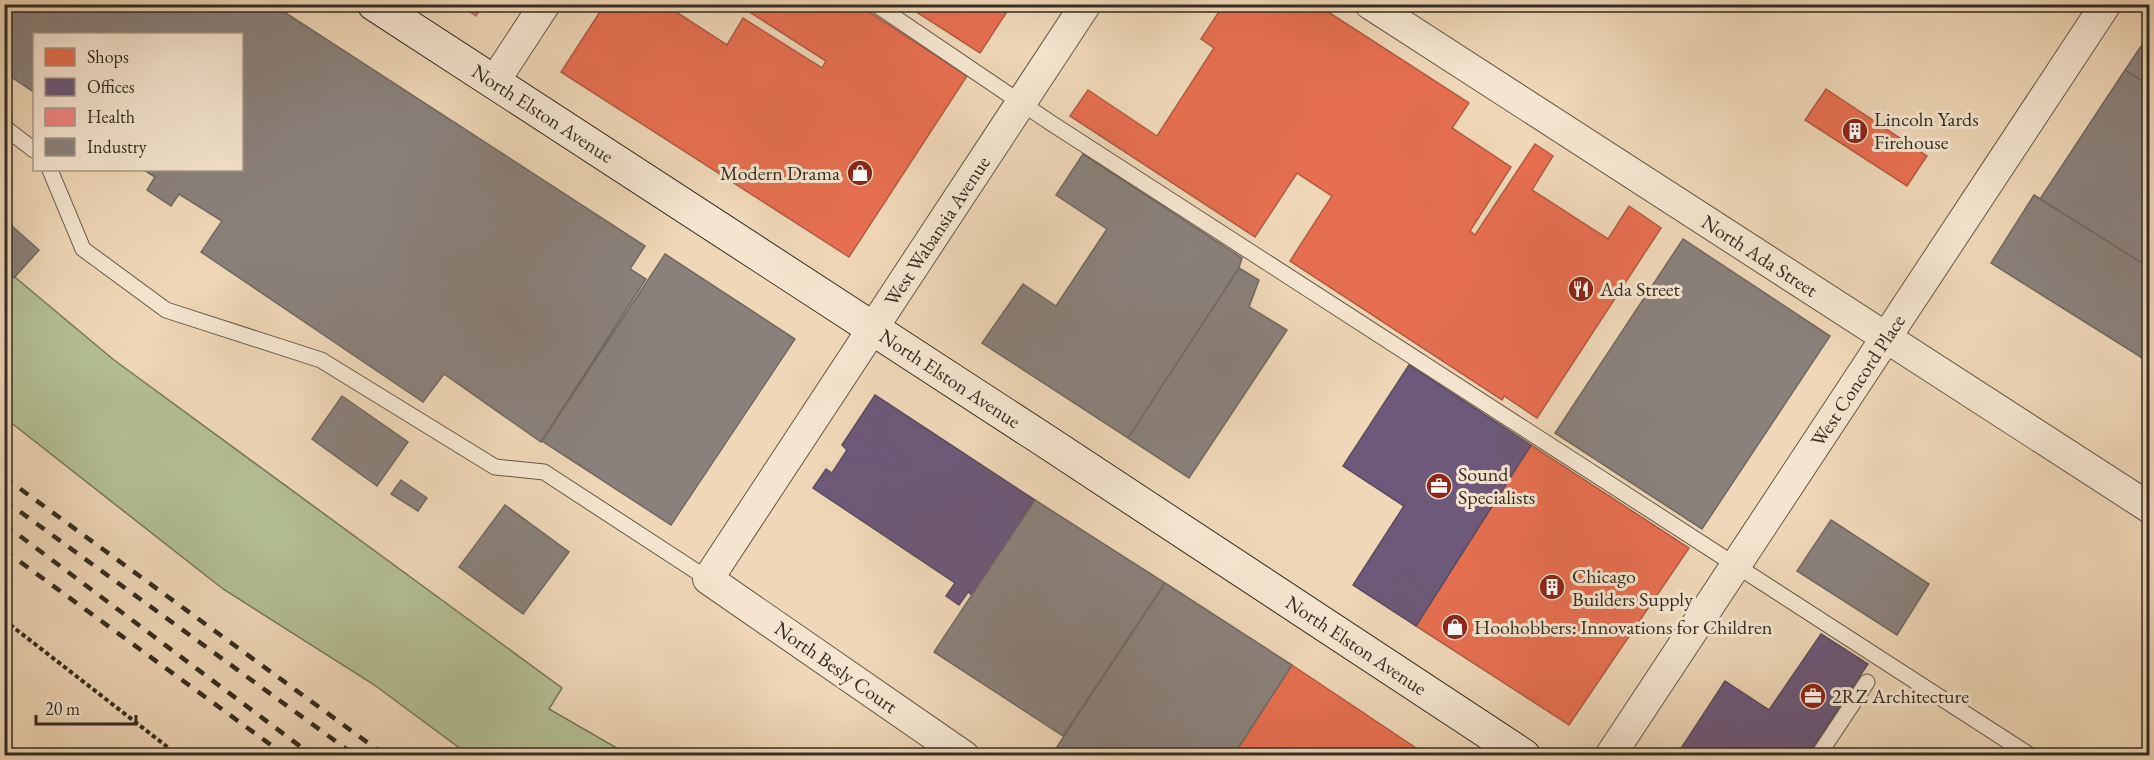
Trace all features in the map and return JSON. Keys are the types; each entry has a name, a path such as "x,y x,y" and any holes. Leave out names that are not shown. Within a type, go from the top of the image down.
{"main road":[{"name":"North Elston Avenue","path":"374,4 872,329 1087,466 1524,756"}],"street":[{"path":"494,82 545,4"},
{"name":"West Wabansia Avenue","path":"708,579 1086,4"},
{"name":"North Ada Street","path":"1370,4 1885,339 2150,508"},
{"name":"West Concord Place","path":"1610,756 2106,4"},
{"name":"North Besly Court","path":"708,579 964,756"}],"lane":[{"path":"875,4 1021,103 2031,756"},
{"path":"4,127 33,149"},
{"path":"50,171 83,249 166,310 321,360 495,467 544,472 708,579"},
{"path":"1818,756 1867,682"}],"path":[{"path":"4,620 178,756"}],"green space":[{"path":"4,268 114,360 562,688 549,709 629,755 469,755 373,684 223,589 5,418"}],"building: Shops":[{"path":"605,4 664,4 727,45 743,18 822,68 826,61 737,4 857,4 967,76 849,257 561,72"},
{"path":"904,4 1012,4 980,53"},
{"path":"1224,4 1316,4 1469,103 1452,128 1511,167 1470,231 1475,235 1535,144 1553,156 1532,190 1608,239 1629,206 1661,228 1537,418 1504,396 1502,400 1290,261 1332,196 1297,173 1255,237 1070,116 1088,90 1157,136 1214,48 1201,39"},
{"name":"Lincoln Yards Firehouse","path":"1826,89 1927,156 1907,186 1805,120"},
{"name":"Chicago Builders Supply","path":"1531,445 1689,548 1569,725 1416,626"},
{"path":"1292,665 1428,756 1233,756"}],"building: Offices":[{"name":"Sound Specialists","path":"1409,365 1531,445 1416,626 1353,585 1404,506 1343,466"},
{"path":"875,395 1035,500 972,595 968,592 959,605 946,596 955,583 813,488 826,469 832,473 847,450 842,445"},
{"name":"2RZ Architecture","path":"1821,634 1868,664 1807,756 1676,756 1725,681 1769,710"}],"building: Health":[{"path":"458,4 483,4 476,16"}],"building: Industry":[{"path":"5,4 272,4 645,246 630,269 646,279 541,442 444,374 423,402 201,252 222,221 179,194 171,206 147,190 155,177 146,171 243,171 243,33 33,33 33,91 4,72"},
{"path":"2150,33 2150,86 2125,70"},
{"path":"2125,70 2150,86 2150,268 2040,199"},
{"path":"1083,154 1242,258 1239,268 1128,438 982,343 1023,284 1056,306 1107,229 1056,195"},
{"path":"2034,195 2150,268 2150,357 2147,361 1991,263"},
{"path":"4,219 39,250 14,278 4,268"},
{"path":"1683,239 1830,336 1702,529 1555,433"},
{"path":"665,254 795,339 671,525 542,441"},
{"path":"1239,268 1259,280 1249,307 1287,330 1189,478 1128,438"},
{"path":"342,396 408,442 377,486 312,439"},
{"path":"401,480 427,498 418,511 391,494"},
{"path":"1035,500 1165,583 1063,736 934,652"},
{"path":"505,505 569,552 523,614 459,567"},
{"path":"1831,520 1929,584 1897,635 1797,571"},
{"path":"1165,583 1292,665 1233,756 1051,756"}],"railway":[{"path":"4,477 386,756"},
{"path":"4,500 356,756"},
{"path":"4,524 313,756"},
{"path":"4,550 286,756"}],"place":[{"name":"Lincoln Yards Firehouse","path":"1855,131"},
{"name":"Modern Drama","path":"860,173"},
{"name":"Ada Street","path":"1581,289"},
{"name":"Sound Specialists","path":"1439,486"},
{"name":"Chicago Builders Supply","path":"1552,587"},
{"name":"Hoohobbers: Innovations for Children","path":"1455,627"},
{"name":"2RZ Architecture","path":"1813,696"}]}
